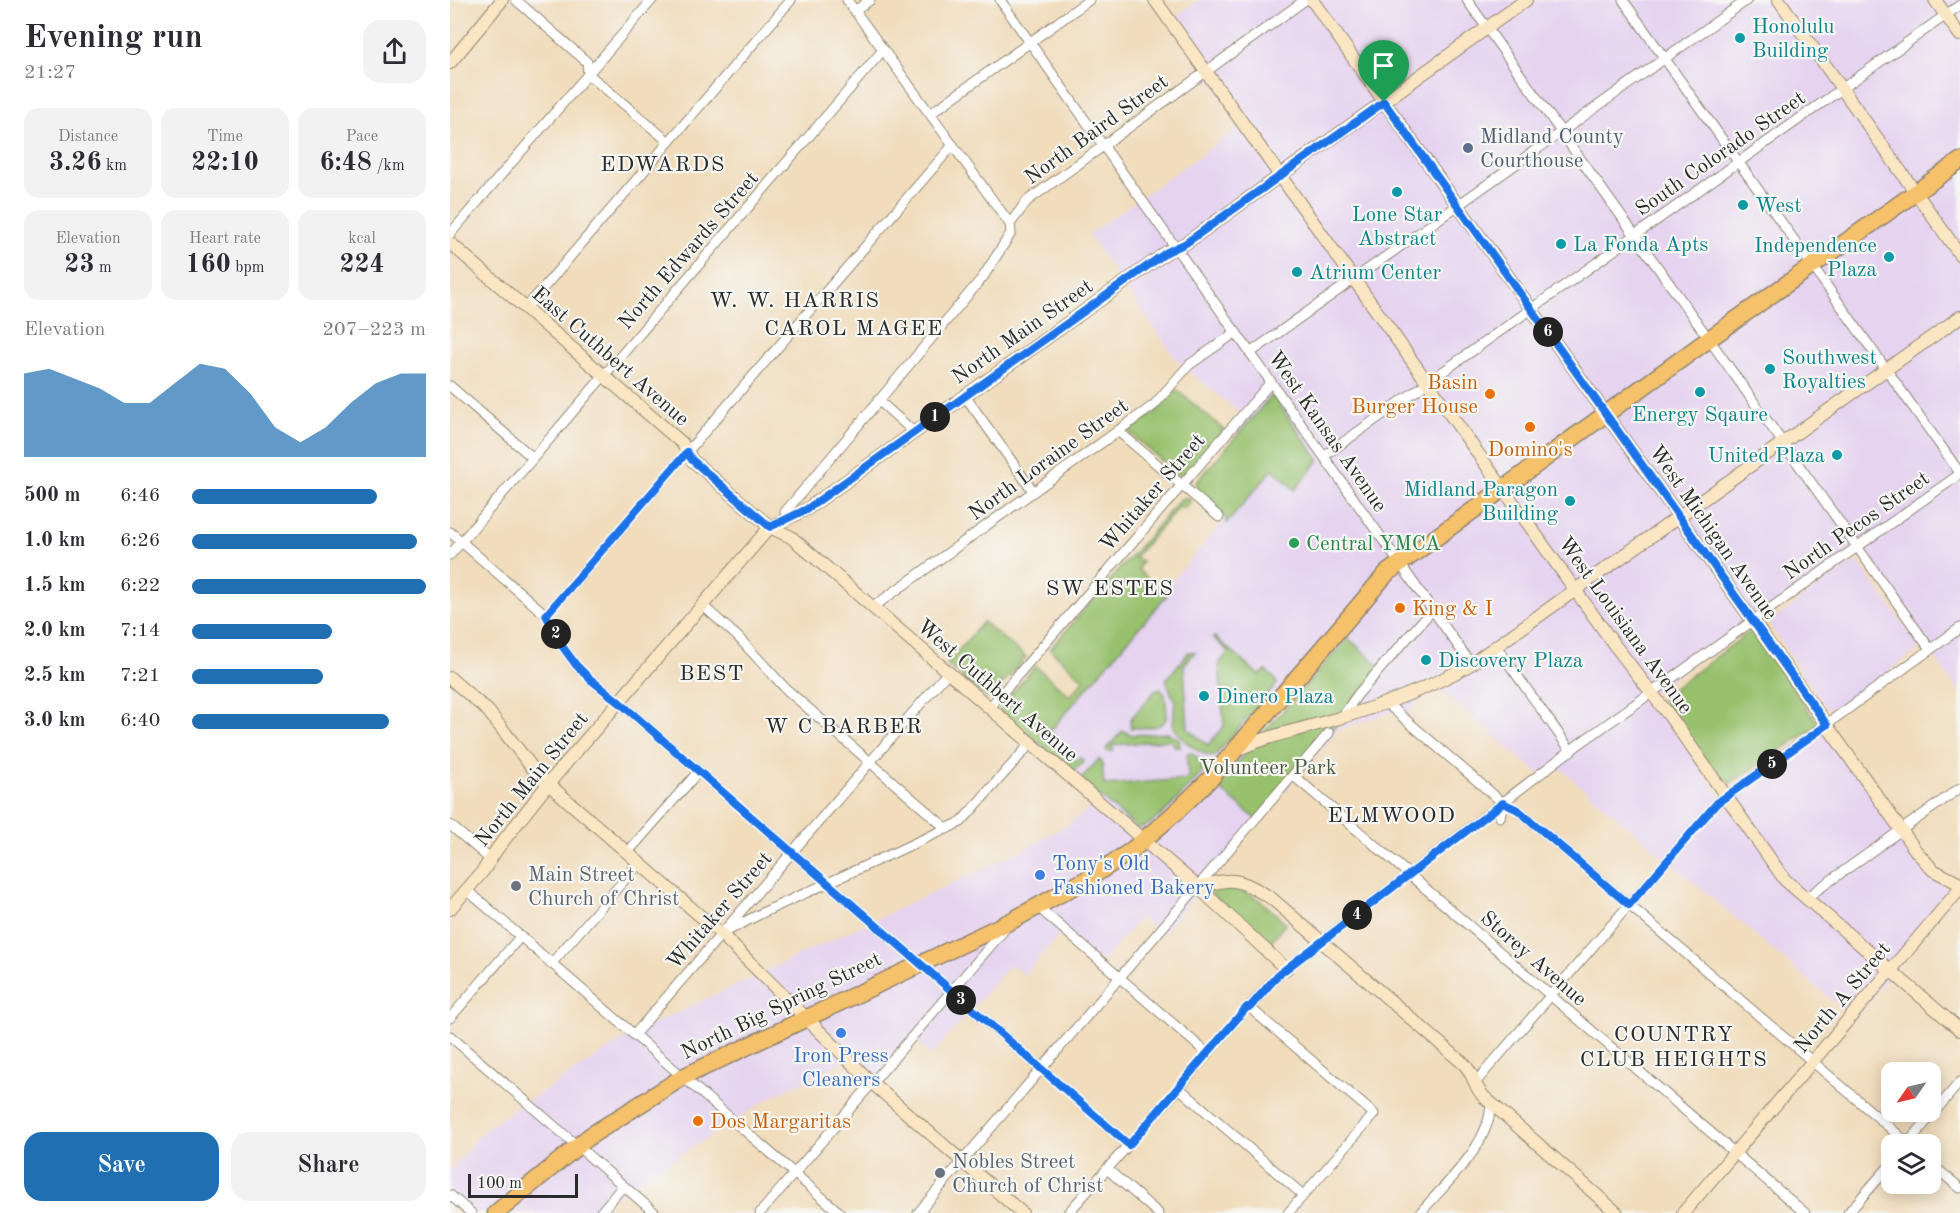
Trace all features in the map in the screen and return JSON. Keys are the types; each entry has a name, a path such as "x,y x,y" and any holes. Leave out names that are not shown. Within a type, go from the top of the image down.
{"highway":[{"name":"North Big Spring Street","path":"496,1213 578,1146 683,1077 1013,920 1089,878 1144,841 1176,813 1234,751 1387,573 1709,339 1960,161"}],"street":[{"path":"450,63 502,0"},
{"path":"516,0 587,62 588,74 669,142"},
{"path":"450,234 652,0"},
{"path":"526,308 791,0"},
{"path":"847,0 1010,224"},
{"path":"855,11 870,0"},
{"name":"West Kansas Avenue","path":"1000,0 1471,664"},
{"path":"930,114 1089,0"},
{"name":"West Louisiana Avenue","path":"1155,0 1575,590 1671,718 1785,880 1960,1030"},
{"name":"North Baird Street","path":"785,512 983,278 1011,233 1010,224 1027,201 1305,0"},
{"name":"West Michigan Avenue","path":"1312,0 1922,858 1934,870 1960,884"},
{"path":"1467,0 1930,650"},
{"name":"North Main Street","path":"450,909 548,784 770,527 807,509 1167,252 1186,243 1526,0"},
{"path":"1623,0 1960,473"},
{"path":"1250,353 1747,0"},
{"path":"1779,0 1914,194 1960,255"},
{"path":"1935,0 1960,35"},
{"name":"South Colorado Street","path":"1324,456 1960,5"},
{"name":"North Edwards Street","path":"450,555 884,50"},
{"path":"546,615 953,145"},
{"name":"East Cuthbert Avenue","path":"450,243 682,442 692,460 770,527"},
{"path":"1234,751 1256,741 1342,717 1385,702 1429,685 1471,664 1960,317"},
{"name":"North Loraine Street","path":"873,607 1154,405 1189,365 1236,332"},
{"name":"Whitaker Street","path":"990,708 1271,382"},
{"path":"450,386 533,458"},
{"path":"965,396 1033,491"},
{"path":"878,400 914,432"},
{"path":"1118,431 1219,517"},
{"name":"North Pecos Street","path":"1068,1213 1247,1007 1250,1007 1286,969 1571,751 1960,473"},
{"name":"West Cuthbert Avenue","path":"770,527 791,537 873,607 1144,841 1195,892 1286,969"},
{"path":"450,532 546,615 562,646 590,679 1129,1145"},
{"path":"702,605 738,637 786,689 947,829"},
{"path":"1342,717 1358,694 1433,609"},
{"path":"1475,1083 1717,803 1960,628"},
{"path":"1496,646 1571,751"},
{"name":"Whitaker Street","path":"634,1035 948,672"},
{"path":"450,678 488,711 538,775 721,934 872,1083 1022,1213"},
{"path":"1385,702 1503,803 1518,810 1896,1134"},
{"path":"918,1213 1329,733"},
{"path":"721,934 961,822 1031,743"},
{"path":"627,853 699,771"},
{"name":"Storey Avenue","path":"1294,776 1805,1213"},
{"path":"1806,898 1960,788"},
{"path":"1500,817 1503,803"},
{"path":"450,825 490,859"},
{"path":"551,964 639,863"},
{"path":"1195,892 1222,881 1242,881 1271,898 1464,1064 1473,1075 1480,1092 1617,1213"},
{"name":"North A Street","path":"1683,1213 1960,889"},
{"path":"467,890 840,1213"},
{"path":"1038,907 1208,1054"},
{"path":"760,1213 1013,920"},
{"path":"450,1018 520,937"},
{"path":"1250,1007 1374,1114 1288,1213"},
{"path":"450,1036 655,1213"},
{"path":"1916,1134 1960,1082"},
{"path":"1179,1088 1303,1195"},
{"path":"1420,1213 1477,1146 1486,1128 1491,1102"},
{"path":"1107,1169 1158,1213"},
{"path":"1941,1172 1960,1188"},
{"path":"1848,1213 1881,1176"},
{"path":"600,1213 623,1186"},
{"path":"450,1195 471,1213"}],"shaded area":[{"path":"1199,0 1960,0 1960,693 1856,548 1649,695 1722,798 1826,725 1916,862 1955,895 1854,1019 1555,764 1540,775 1433,684 1405,717 1397,710 1338,730 1161,935 1141,917 1102,962 1063,930 1024,975 1011,964 932,1055 912,1037 870,1086 845,1060 768,1099 612,1199 600,1213 472,1213 450,1194 450,1170 485,1129 632,1034 1021,851 1068,824 1099,802 1032,745 1272,464 1231,428 1242,415 1179,363 1088,235 1243,125 1170,21","holes":["1322,648 1365,685 1253,741"]},
{"path":"1852,562 1858,562 1919,646 1918,650 1834,709 1827,709 1770,626 1771,621"}],"green space":[{"path":"1177,390 1224,430 1182,477 1130,433 1130,430 1157,411"},
{"path":"1271,396 1319,460 1295,490 1273,469 1227,523 1226,518 1196,492 1195,484"},
{"path":"1184,498 1190,499 1189,504 1185,508 1179,507 1134,558 1142,561 1138,570 1167,595 1050,731 1055,736 1052,740 1076,761 1079,758 1083,760 1083,763 1073,772 1001,711 1001,706 1035,666 1070,696 1084,680 1050,649"},
{"path":"983,622 1026,657 990,698 987,698 947,664"},
{"path":"1752,630 1819,725 1724,787 1661,698"},
{"path":"1215,637 1259,675 1266,671 1277,684 1215,756 1203,753 1191,746 1173,727 1175,698 1166,680 1189,652 1195,652 1184,665 1188,729 1208,745 1224,726 1219,663 1229,652 1213,638"},
{"name":"Volunteer Park","path":"1348,638 1383,669 1257,820 1216,786"},
{"path":"1160,689 1165,694 1167,711 1163,723 1146,728 1131,728 1130,720 1155,691"},
{"path":"1123,731 1132,735 1168,733 1179,739 1180,747 1176,747 1170,740 1113,745 1113,751 1107,751 1106,749"},
{"path":"1190,753 1202,762 1203,772 1153,822 1137,828 1080,780 1099,759 1102,762 1104,785 1188,779 1187,755"},
{"path":"1212,887 1237,890 1254,896 1286,923 1269,944 1208,891"}],"place":[{"name":"Honolulu Building","path":"1740,38"},
{"name":"Midland County Courthouse","path":"1468,148"},
{"name":"Lone Star Abstract","path":"1397,192"},
{"name":"West","path":"1743,205"},
{"name":"La Fonda Apts","path":"1561,244"},
{"name":"Independence Plaza","path":"1889,257"},
{"name":"Atrium Center","path":"1297,272"},
{"name":"Southwest Royalties","path":"1770,369"},
{"name":"Energy Sqaure","path":"1700,392"},
{"name":"Basin Burger House","path":"1490,394"},
{"name":"Domino's","path":"1530,427"},
{"name":"United Plaza","path":"1837,455"},
{"name":"Midland Paragon Building","path":"1570,501"},
{"name":"Central YMCA","path":"1294,543"},
{"name":"King & I","path":"1400,608"},
{"name":"Discovery Plaza","path":"1426,660"},
{"name":"Dinero Plaza","path":"1204,696"},
{"name":"Tony's Old Fashioned Bakery","path":"1040,875"},
{"name":"Main Street Church of Christ","path":"516,886"},
{"name":"Iron Press Cleaners","path":"841,1033"},
{"name":"Dos Margaritas","path":"698,1121"},
{"name":"Nobles Street Church of Christ","path":"940,1173"}],"district":[{"name":"EDWARDS","path":"663,163"},
{"name":"W. W. HARRIS","path":"795,299"},
{"name":"CAROL MAGEE","path":"854,327"},
{"name":"SW ESTES","path":"1110,587"},
{"name":"BEST","path":"712,672"},
{"name":"W C BARBER","path":"844,725"},
{"name":"ELMWOOD","path":"1392,814"},
{"name":"COUNTRY CLUB HEIGHTS","path":"1674,1046"}],"route":[{"path":"1384,102 1827,725 1717,803 1629,905 1518,810 1503,803 1278,975 1250,1007 1247,1007 1129,1145 607,691 590,679 568,655 546,615 687,452 692,460 770,527 807,509 1167,252 1186,243 1384,102"}]}
